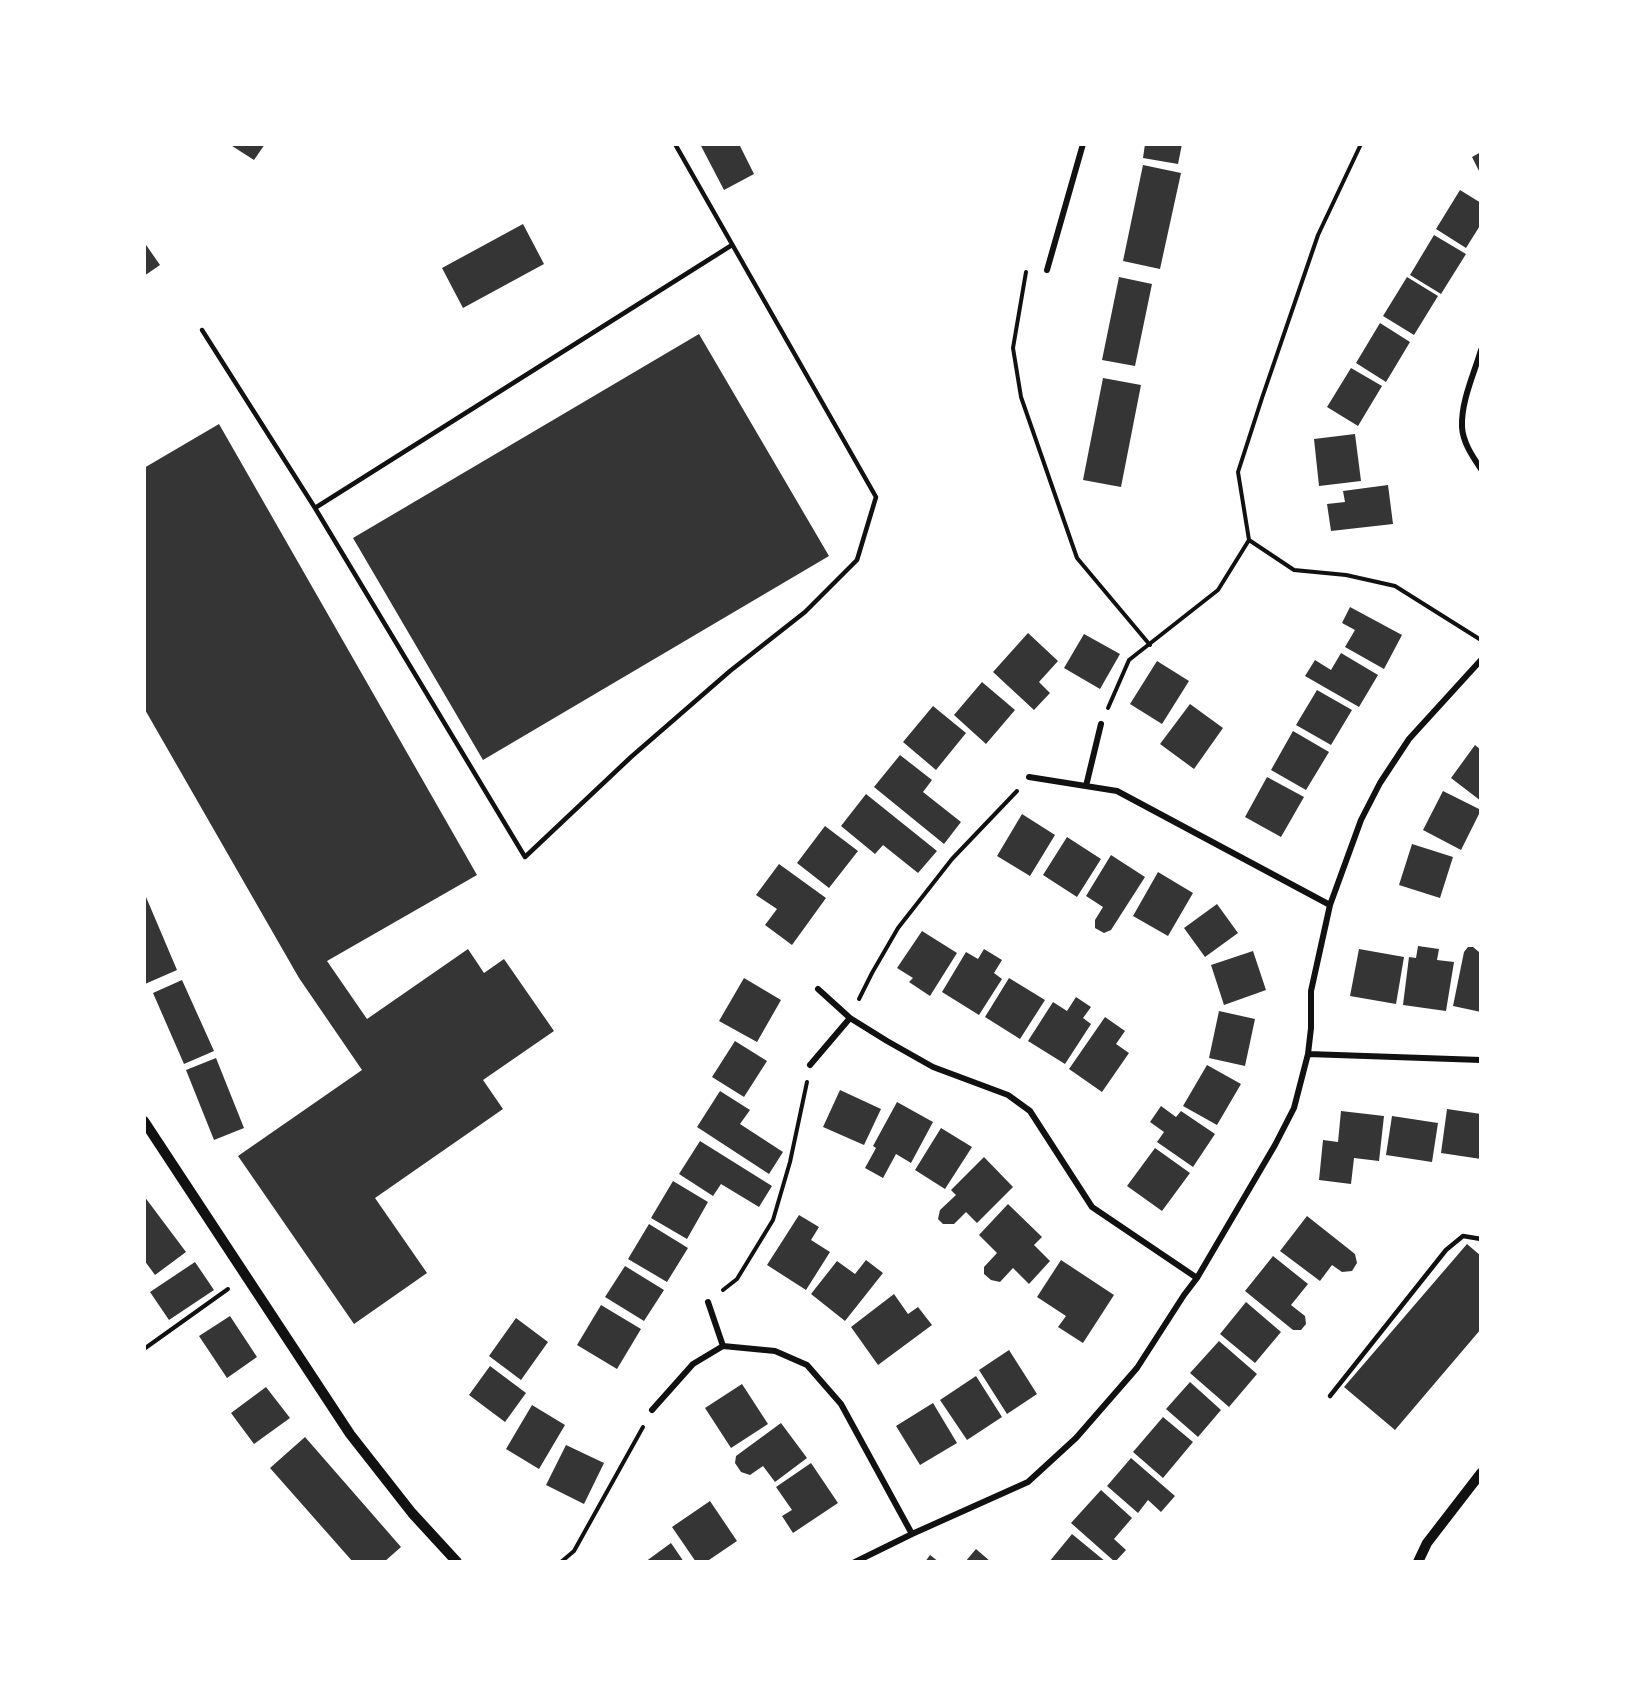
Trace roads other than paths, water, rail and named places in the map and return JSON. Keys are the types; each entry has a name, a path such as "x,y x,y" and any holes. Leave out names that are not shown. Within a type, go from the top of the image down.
{"street":[{"path":"1047,270 1083,144"},
{"path":"1481,350 1478,371 1465,401 1462,427 1468,448 1481,469"},
{"path":"855,1562 1028,1482 1076,1438 1137,1368 1184,1294 1197,1278 1275,1145 1294,1108 1308,1053 1311,991 1330,905 1361,820 1380,783 1409,739 1481,660"},
{"path":"1086,786 1101,724"},
{"path":"1029,777 1117,791 1330,905"},
{"path":"818,988 850,1018 933,1067 1008,1095 1030,1111 1092,1207 1197,1278"},
{"path":"810,1065 850,1018"},
{"path":"1308,1053 1481,1060"},
{"path":"144,1121 350,1434 412,1514 457,1562"},
{"path":"708,1302 723,1346"},
{"path":"652,1410 693,1364 723,1346 775,1351 807,1365 841,1404 912,1534"},
{"path":"1418,1562 1427,1543 1481,1473"}],"lane":[{"path":"202,330 315,508 525,857 640,749 730,671 805,612 857,560 876,497 675,144"},
{"path":"315,508 732,245"},
{"path":"1330,1396 1446,1250 1463,1236 1481,1239"}]}
